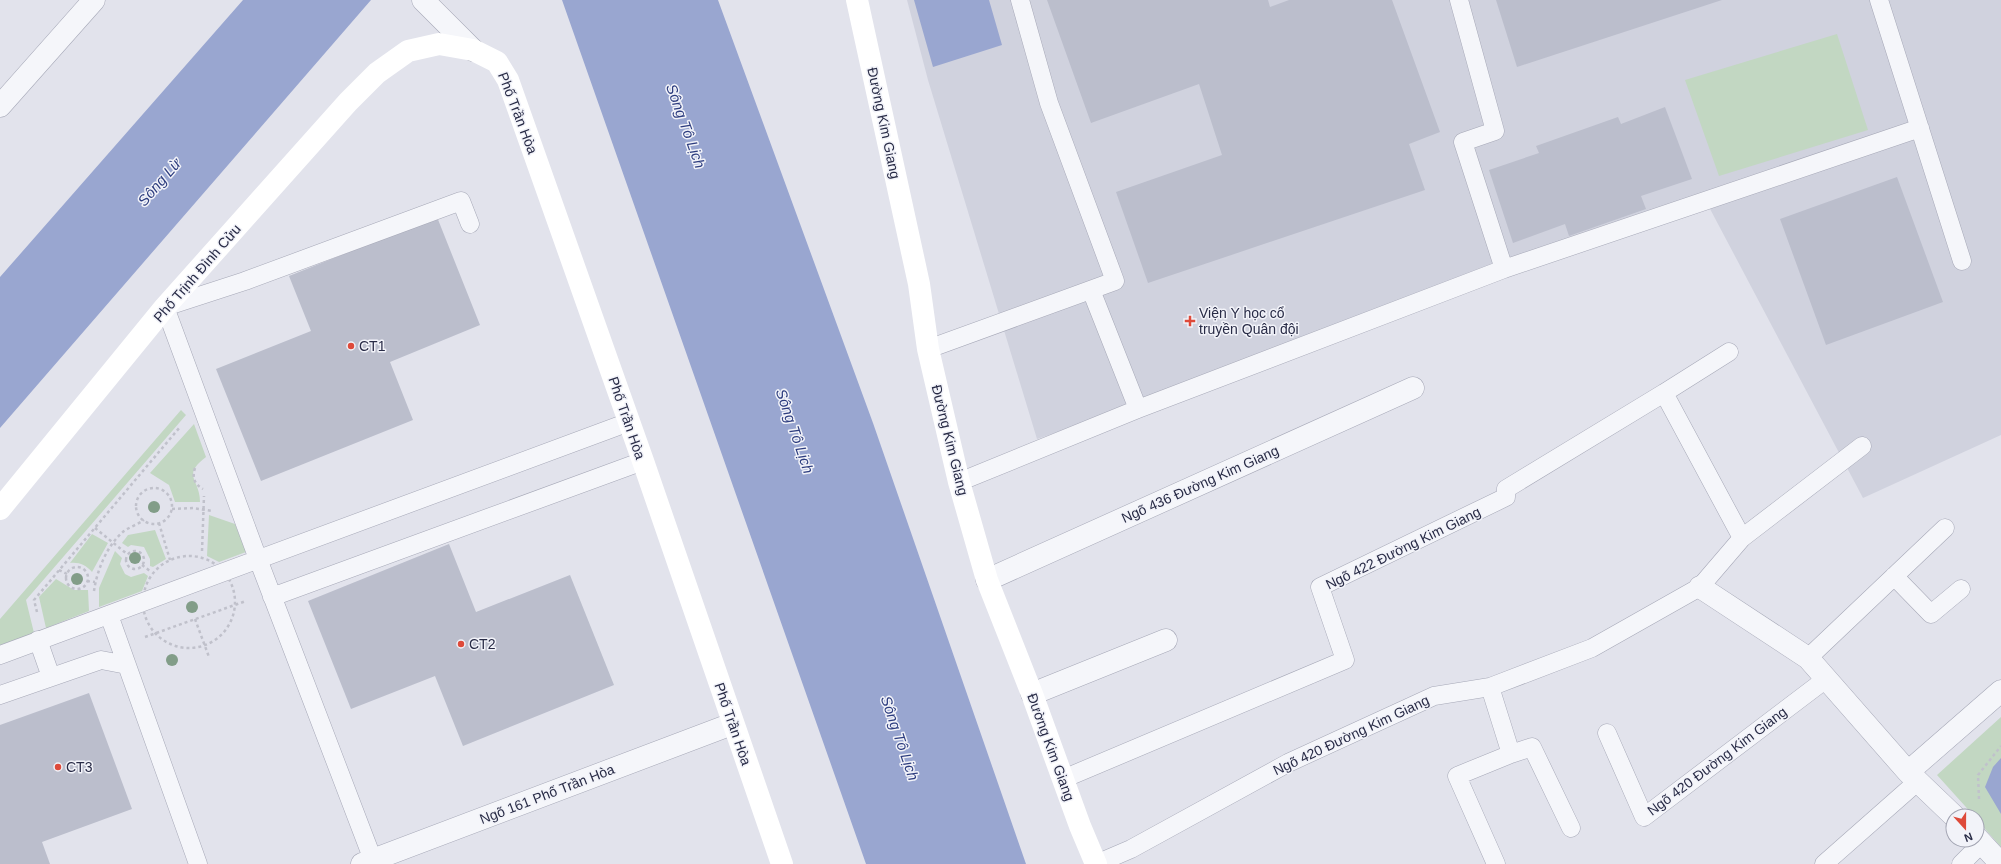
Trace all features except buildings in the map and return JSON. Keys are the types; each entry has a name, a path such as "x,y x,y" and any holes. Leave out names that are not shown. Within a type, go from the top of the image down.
{"main road":[{"name":"Đường Kim Giang","path":"857,0 919,284 928,349 960,482 987,580 1096,864"},
{"name":"Phố Trần Hòa","path":"408,52 439,44 473,50 497,62 508,80 643,461 732,724 782,864"},
{"name":"Phố Trịnh Đình Cửu","path":"0,509 165,307 348,102 376,73 408,52"}],"street":[{"path":"0,106 94,0"},
{"path":"423,0 473,50"},
{"name":"Ngõ 436 Đường Kim Giang","path":"987,580 1413,388"},
{"path":"1700,587 1808,658 1913,777 1946,808"},
{"path":"1032,694 1166,640"},
{"path":"1913,777 2001,691"},
{"name":"Ngõ 161 Phố Trần Hòa","path":"367,862 732,724"},
{"path":"1985,846 2001,864"}],"lane":[{"path":"928,349 1115,281 1049,103 1020,0"},
{"path":"1460,0 1495,131 1463,142 1504,269"},
{"path":"1879,0 1962,260"},
{"path":"960,482 1138,409 1504,269 1920,128"},
{"path":"367,862 272,597 165,307 245,281 461,201 470,224"},
{"path":"1091,290 1138,409"},
{"path":"1729,352 1664,393 1742,538"},
{"name":"Ngõ 422 Đường Kim Giang","path":"1063,779 1345,660 1320,587 1506,498 1506,489 1664,393"},
{"path":"0,655 629,422"},
{"name":"Ngõ 420 Đường Kim Giang","path":"1096,864 1131,849 1288,763 1434,696 1490,687 1592,648 1700,587 1742,538 1862,446"},
{"path":"272,597 643,461"},
{"path":"1808,658 1945,528"},
{"path":"1894,576 1931,614 1961,589"},
{"path":"101,618 127,665 198,864"},
{"path":"41,639 51,677"},
{"path":"0,695 102,660 127,665"},
{"name":"Ngõ 420 Đường Kim Giang","path":"1607,733 1644,817 1826,679"},
{"path":"1490,687 1511,754"},
{"path":"1496,864 1457,776 1532,747 1570,828"},
{"path":"1824,864 1913,777"},
{"path":"1960,864 1974,848"}],"path":[{"path":"41,639 34,600 184,422"},
{"path":"158,488 164,490 171,500 172,508 169,517 159,523 152,524 138,515 136,503 138,497 147,490 158,488"},
{"path":"202,558 204,490"},
{"path":"172,508 204,509 243,519"},
{"path":"101,618 93,594 101,563 124,531 144,520"},
{"path":"159,523 170,560"},
{"path":"95,528 127,554"},
{"path":"133,550 139,551 144,556 142,565 134,569 128,567 125,559 127,554 133,550"},
{"path":"76,567 80,568 86,572 87,581 84,586 74,588 67,582 67,574 70,570 76,567"},
{"path":"59,570 67,574"},
{"path":"87,581 95,582"},
{"path":"171,619 174,627 219,611"},
{"path":"195,619 210,658"},
{"path":"1979,804 1978,775 2001,746"}],"shaded area":[{"name":"Viện Y học cổ truyền Quân đội","path":"907,0 2001,0 2001,435 1863,498 1709,207 1037,439 928,80"}],"green space":[{"path":"1837,34 1868,130 1719,176 1685,80"},
{"path":"181,410 186,415 26,600 34,633 0,645 0,619"},
{"path":"194,424 206,457 199,463 193,474 200,502 175,502 169,485 150,473"},
{"path":"209,515 235,524 246,552 219,562 207,556"},
{"path":"155,530 166,559 153,567 150,566 150,559 144,547 131,545 128,547 122,543 128,535"},
{"path":"92,534 108,543 92,572 82,564 70,563"},
{"path":"115,551 122,558 120,564 125,574 131,577 144,573 148,576 142,591 99,607 99,588"},
{"path":"56,579 74,590 88,590 89,611 46,628 39,597"},
{"path":"2001,717 2001,847 1985,829 1985,808 1967,808 1937,775"}],"water":[{"name":"Sông Lừ","path":"243,0 371,0 0,428 0,277"},
{"name":"Sông Tô Lịch","path":"562,0 718,0 873,423 1026,864 866,864"},
{"path":"914,0 989,0 1002,45 933,67"},
{"path":"2001,758 2001,814 1985,787 1993,767"}],"place":[{"name":"Viện Y học cổ truyền Quân đội","path":"1190,321"},
{"name":"CT1","path":"351,346"},
{"name":"CT2","path":"461,644"},
{"name":"CT3","path":"58,767"}]}
